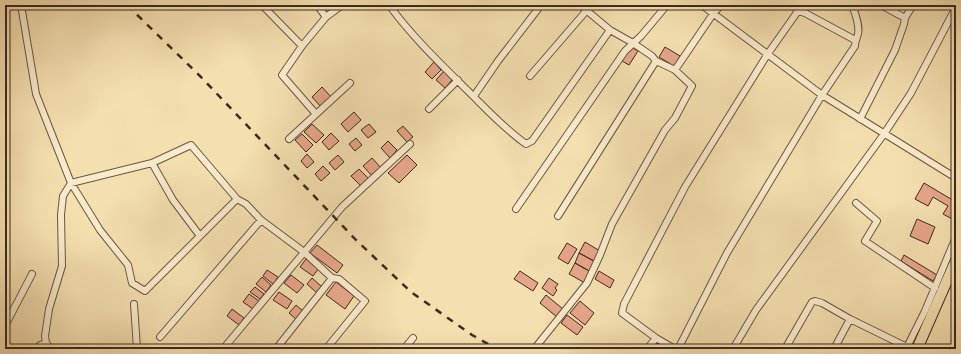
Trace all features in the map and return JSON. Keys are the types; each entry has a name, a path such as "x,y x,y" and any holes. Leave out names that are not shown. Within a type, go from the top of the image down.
{"main road":[{"path":"910,348 925,331 956,260"}],"street":[{"path":"21,5 36,94 71,183 100,230 128,265 132,283 145,291 237,198"},
{"path":"262,5 302,46"},
{"path":"317,5 326,17"},
{"path":"316,114 282,75 302,46 326,17 342,5"},
{"path":"389,5 404,25 512,135 526,144 532,141 610,30"},
{"path":"474,96 498,61 541,5"},
{"path":"535,348 587,283 612,224 665,130 675,118 692,86 676,70 656,61 652,56 633,42 610,30 580,5"},
{"path":"516,209 625,51 641,36 667,5"},
{"path":"702,5 822,95 956,178"},
{"path":"676,70 713,14 721,5"},
{"path":"792,5 798,11 805,12 855,40"},
{"path":"678,349 727,253 822,95 855,46 855,40 858,34 856,18 852,5"},
{"path":"881,5 905,18"},
{"path":"860,119 895,50 905,18 913,5"},
{"path":"733,349 756,310 884,134 911,93 956,7"},
{"path":"530,76 587,10"},
{"path":"675,349 656,338 622,313 624,304 685,187 767,55 798,11"},
{"path":"558,216 656,61"},
{"path":"429,109 458,80"},
{"path":"289,139 350,83"},
{"path":"223,349 342,207 410,144"},
{"path":"50,349 46,343 45,336 49,309 62,266 61,215 63,196 71,183 152,163 191,145 237,198 246,204 261,220 304,252 332,278 339,279 365,301 326,349"},
{"path":"152,163 173,200 200,236"},
{"path":"856,203 876,221 865,242 935,288"},
{"path":"160,337 261,220"},
{"path":"785,349 812,302 815,301 822,303 850,319 910,348 956,237"},
{"path":"5,326 32,274"},
{"path":"276,349 332,278"},
{"path":"134,304 137,349"},
{"path":"5,308 12,312"},
{"path":"834,349 850,319"},
{"path":"404,349 413,338"},
{"path":"648,349 656,338"},
{"path":"38,349 40,345 46,343"}],"building":[{"path":"631,47 638,51 629,65 622,61"},
{"path":"665,47 680,56 674,66 659,57"},
{"path":"434,62 441,70 432,79 425,72"},
{"path":"444,71 453,79 445,88 436,80"},
{"path":"322,87 332,98 322,108 312,97"},
{"path":"354,112 361,120 348,132 341,124"},
{"path":"312,124 324,135 316,143 304,132"},
{"path":"369,124 376,132 368,138 361,130"},
{"path":"403,126 413,137 407,142 397,131"},
{"path":"331,133 339,141 329,150 322,142"},
{"path":"302,134 313,145 306,152 295,140"},
{"path":"356,138 362,145 355,151 349,144"},
{"path":"388,141 397,150 390,158 381,148"},
{"path":"307,154 314,162 307,168 301,161"},
{"path":"338,155 344,162 335,170 329,163"},
{"path":"407,155 417,165 399,183 388,173"},
{"path":"372,158 382,169 373,177 363,166"},
{"path":"323,166 330,173 321,181 315,174"},
{"path":"359,169 369,179 361,186 351,176"},
{"path":"924,183 956,202 956,216 954,220 943,214 948,206 933,197 928,206 915,199"},
{"path":"917,219 935,227 928,244 910,236"},
{"path":"585,242 600,251 594,261 579,253"},
{"path":"567,243 577,249 568,264 558,258"},
{"path":"317,245 343,265 337,273 310,253"},
{"path":"579,253 594,261 591,272 575,263"},
{"path":"904,255 937,275 933,281 901,261"},
{"path":"306,259 319,268 313,276 300,267"},
{"path":"575,263 591,272 585,283 569,274"},
{"path":"267,270 278,277 273,284 263,276"},
{"path":"520,271 538,283 533,291 514,279"},
{"path":"599,271 614,280 610,288 595,279"},
{"path":"291,275 304,285 297,293 284,283"},
{"path":"262,277 271,285 266,292 256,284"},
{"path":"312,278 322,287 317,293 307,284"},
{"path":"549,278 558,284 555,288 557,290 553,296 542,288"},
{"path":"336,282 354,296 345,309 326,295"},
{"path":"255,287 264,294 260,299 250,292"},
{"path":"279,292 292,301 287,309 273,300"},
{"path":"249,294 259,301 253,309 243,302"},
{"path":"546,295 563,309 557,317 540,303"},
{"path":"580,301 594,313 585,325 570,313"},
{"path":"296,305 304,312 297,320 289,313"},
{"path":"232,309 244,318 239,325 227,316"},
{"path":"567,315 583,327 577,335 561,323"}],"railway":[{"path":"127,5 201,77 356,240 411,292 472,335 497,349"}]}
